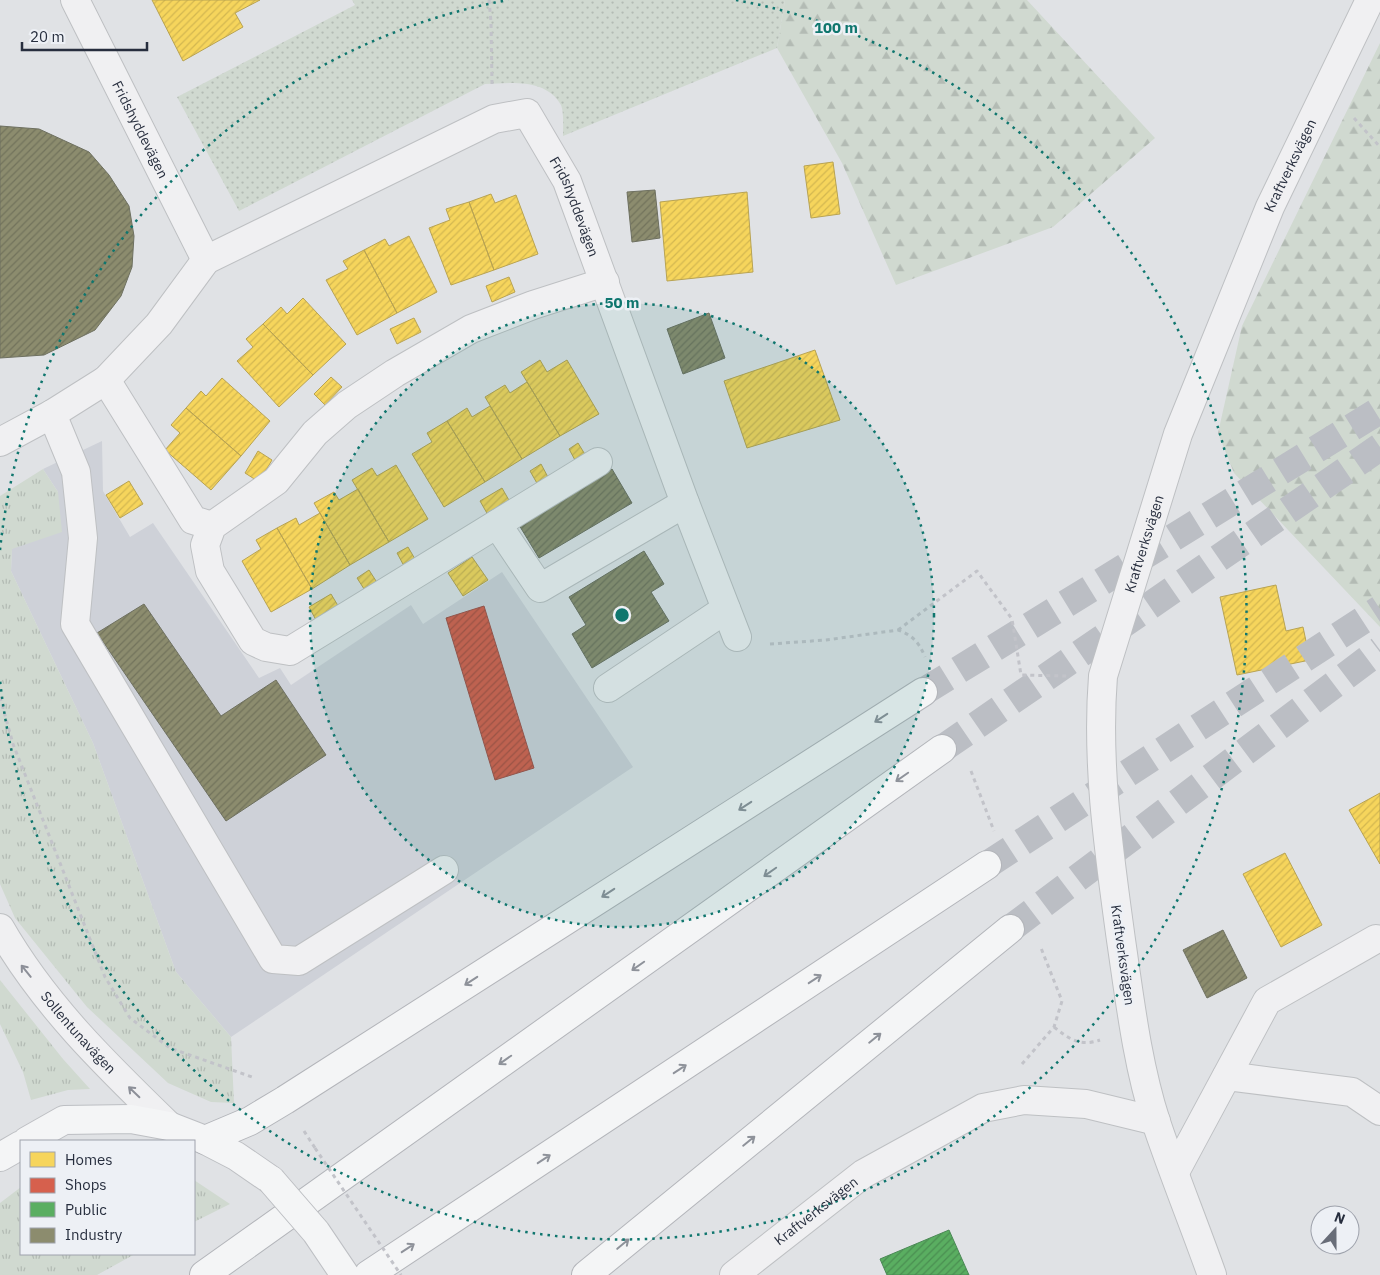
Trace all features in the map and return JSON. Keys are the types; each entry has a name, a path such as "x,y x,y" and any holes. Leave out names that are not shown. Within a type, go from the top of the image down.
{"main road":[{"path":"204,1140 250,1122 922,692"},
{"path":"204,1275 942,749"},
{"path":"368,1275 987,866"},
{"path":"586,1275 1010,929"},
{"path":"29,1140 64,1120 131,1119 169,1126 204,1140 236,1156 271,1180 316,1232 345,1275"},
{"path":"0,1157 20,1146"}],"street":[{"name":"Fridshyddevägen","path":"76,0 206,260"},
{"name":"Kraftverksvägen","path":"1212,1275 1156,1121 1134,1029 1108,846 1100,752 1102,676 1178,434 1270,207 1370,0"},
{"name":"Fridshyddevägen","path":"0,442 52,414 106,380 159,324 206,260 494,119 527,113 567,181 737,636"},
{"path":"598,462 290,651 253,641 210,571 205,545 212,526 276,481 315,434 347,405 395,373 471,330 533,305 605,282"},
{"path":"106,380 193,520 212,526"},
{"path":"52,414 76,472 83,538 75,624 273,959 298,961 444,870"},
{"path":"497,524 540,588 686,503"},
{"path":"608,688 726,609"},
{"name":"Sollentunavägen","path":"0,928 22,965 91,1050 169,1126"},
{"path":"1175,1172 1267,1001 1376,939"},
{"path":"1227,1076 1352,1092 1380,1111"},
{"name":"Kraftverksvägen","path":"734,1275 863,1174 983,1108 1024,1100 1086,1104 1156,1121"}],"path":[{"path":"488,0 491,22 494,119"},
{"path":"898,630 977,571 1012,619 1021,675 1102,676"},
{"path":"737,636 771,645 898,630 907,633 919,643 927,662"},
{"path":"0,698 13,744 104,977 130,1018 170,1048 274,1084 401,1275"},
{"path":"967,762 996,836"},
{"path":"983,1108 1054,1027 1062,1001 1040,946"},
{"path":"1054,1027 1071,1041 1092,1043 1134,1029"}],"shaded area":[{"path":"102,441 103,491 130,537 153,523 259,678 280,668 291,685 411,605 423,624 502,572 633,767 231,1037 176,972 93,743 11,571 12,549 58,492 43,469"}],"green space":[{"path":"352,0 785,0 777,48 563,136 561,105 546,90 527,84 485,84 239,211 177,97 355,5"},
{"path":"785,0 1027,0 1155,138 1053,227 896,285 842,163 777,48"},
{"path":"1380,43 1380,627 1234,473 1218,433 1242,326"},
{"path":"43,469 58,492 62,532 12,549 11,571 93,743 176,972 231,1037 234,1103 211,1102 168,1083 87,1007 15,918 0,884 0,496"},
{"path":"0,980 63,1059 90,1089 68,1090 31,1100 23,1072 0,1024"},
{"path":"195,1181 230,1204 195,1222"},
{"path":"20,1188 20,1255 133,1255 97,1275 0,1275 0,1203"}],"building: Homes":[{"path":"152,0 260,0 235,13 243,27 183,61"},
{"path":"833,162 840,214 811,218 804,166"},
{"path":"747,192 753,272 667,281 660,202"},
{"path":"491,194 495,203 516,195 538,254 494,270 469,202"},
{"path":"469,202 494,270 451,285 429,228 450,220 446,209"},
{"path":"409,236 437,292 397,313 364,250 385,239 389,246"},
{"path":"364,250 397,313 357,335 326,280 348,269 343,261"},
{"path":"509,277 515,292 492,302 486,286"},
{"path":"303,298 346,344 313,375 263,324 281,307 287,314"},
{"path":"414,318 421,332 397,344 390,329"},
{"path":"263,324 313,375 279,407 237,361 253,347 246,339"},
{"path":"815,350 840,420 747,448 724,381"},
{"path":"540,360 547,372 567,360 599,414 560,436 521,372"},
{"path":"331,377 342,387 325,405 314,394"},
{"path":"222,378 270,421 241,456 186,408 201,391 206,396"},
{"path":"527,382 560,436 522,459 485,397 505,385 510,393"},
{"path":"490,406 522,459 485,482 447,421 467,408 472,417"},
{"path":"186,408 241,456 211,490 165,450 180,433 171,425"},
{"path":"447,421 485,482 444,507 412,454 432,442 427,433"},
{"path":"578,443 586,456 576,462 569,449"},
{"path":"258,451 272,460 259,482 245,473"},
{"path":"541,464 549,479 538,485 530,471"},
{"path":"396,465 428,519 389,542 352,480 372,468 377,476"},
{"path":"129,481 143,504 120,518 106,495"},
{"path":"502,488 510,502 488,515 480,501"},
{"path":"358,489 389,542 350,565 314,503 334,492 339,500"},
{"path":"320,513 350,565 312,589 277,528 296,518 299,525"},
{"path":"277,528 312,589 271,612 242,561 261,549 256,540"},
{"path":"408,547 415,559 404,566 397,553"},
{"path":"472,557 488,580 463,596 448,573"},
{"path":"369,570 378,584 366,592 357,578"},
{"path":"1276,585 1286,631 1303,627 1310,660 1237,675 1220,597"},
{"path":"331,594 340,609 317,622 309,607"},
{"path":"1380,793 1380,864 1349,810"},
{"path":"1285,853 1322,925 1281,947 1243,874"}],"building: Shops":[{"path":"484,606 534,768 495,780 446,618"}],"building: Public":[{"path":"949,1230 969,1275 887,1275 880,1259"}],"building: Industry":[{"path":"0,126 39,129 89,152 109,175 129,206 134,236 132,267 121,296 95,330 44,355 0,358"},
{"path":"655,190 660,238 632,242 627,192"},
{"path":"709,313 725,358 683,374 667,329"},
{"path":"612,469 632,503 539,558 519,525"},
{"path":"644,551 664,584 651,592 669,621 592,668 572,634 586,625 569,597"},
{"path":"144,604 221,716 276,680 326,755 226,821 97,633"},
{"path":"1223,930 1247,978 1207,998 1183,950"}],"tunnel":[{"path":"923,692 1380,410"},
{"path":"942,749 1380,447"},
{"path":"987,865 1380,609"},
{"path":"1010,929 1380,650"}]}
